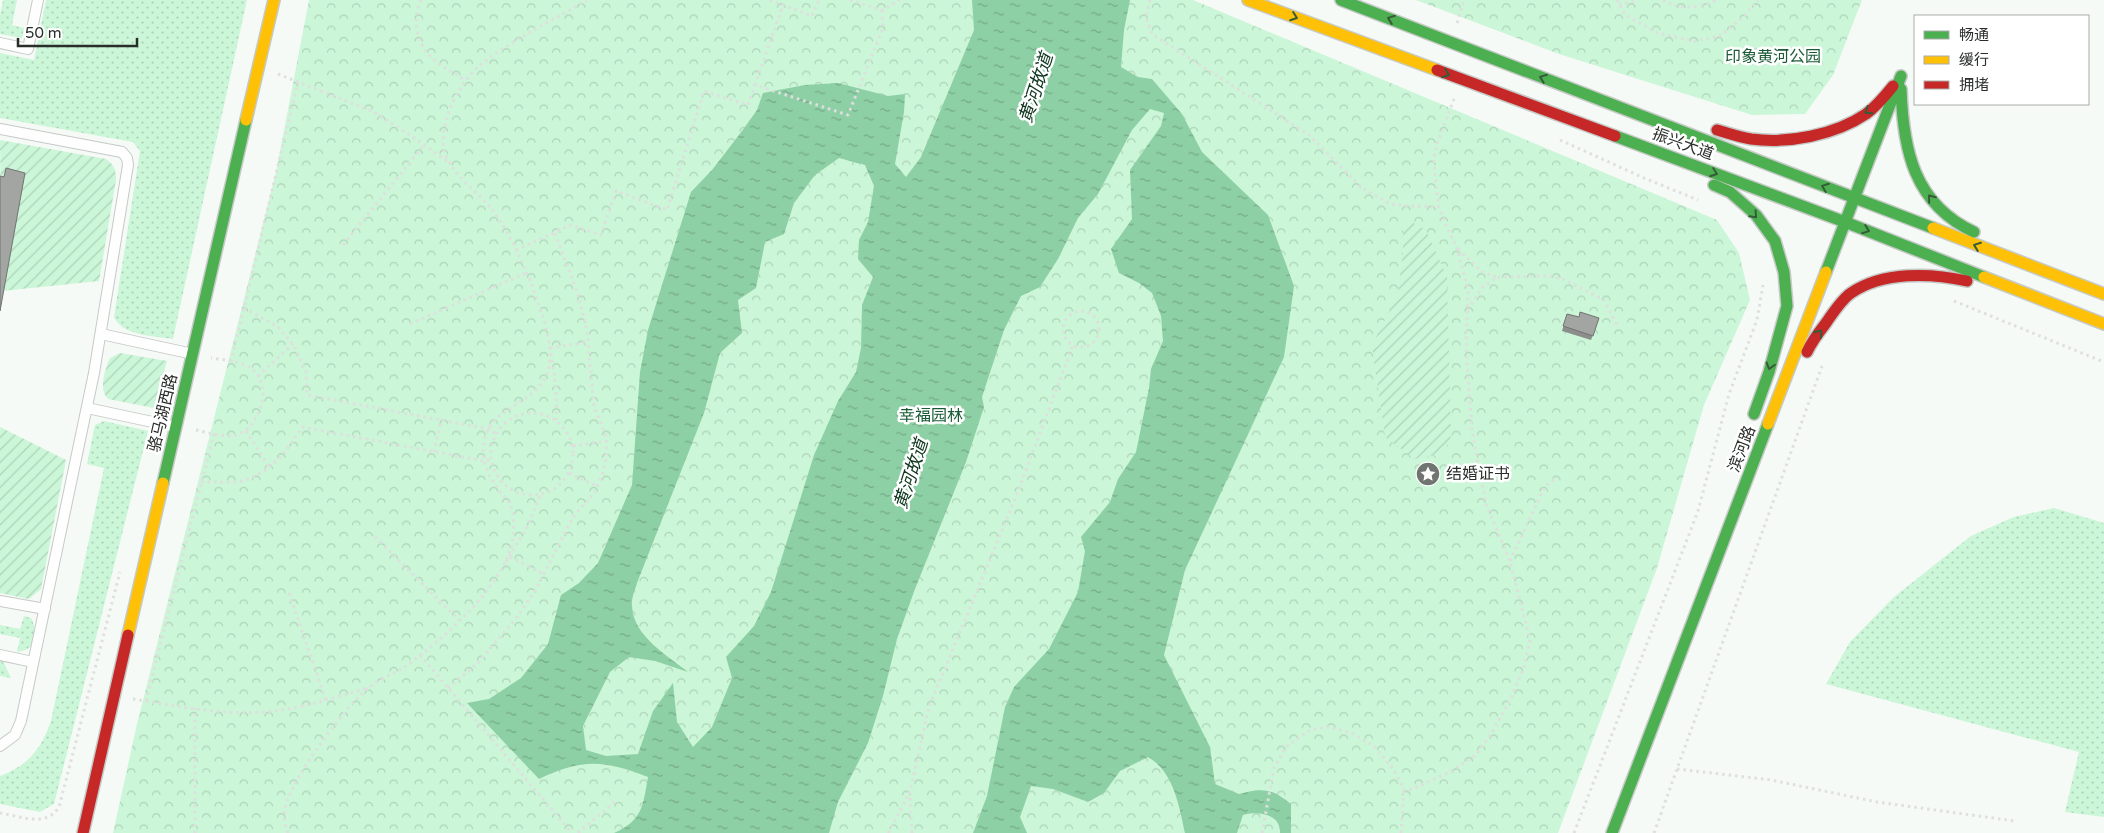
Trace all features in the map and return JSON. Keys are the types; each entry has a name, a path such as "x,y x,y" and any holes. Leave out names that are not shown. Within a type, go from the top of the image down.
{"main road":[{"name":"骆马湖西路","path":"83,833 274,0"},
{"name":"振兴大道","path":"1248,0 1846,222 2104,324"},
{"name":"振兴大道","path":"1342,0 2104,294"},
{"path":"1574,90 1750,139 1777,140 1810,136 1856,120 1878,105 1901,76"},
{"path":"1901,76 1901,122 1906,148 1914,171 1932,200 1951,220 2060,278"},
{"name":"滨河路","path":"1612,833 1901,76"},
{"path":"1589,127 1730,192 1756,215 1775,241 1784,272 1787,306 1749,428"},
{"path":"1732,519 1811,343 1850,293 1878,282 1913,275 1956,278 2050,302"},
{"path":"1732,519 1737,474"}],"lane":[{"path":"0,43 28,49 38,0"},
{"path":"0,129 122,152 127,158 128,165 87,408 21,721 15,735 0,746"},
{"path":"101,334 193,354"},
{"path":"87,408 176,426"},
{"path":"0,601 45,609"},
{"path":"0,656 33,662"}],"path":[{"path":"421,0 416,20 416,29 421,43 432,59 465,80"},
{"path":"574,0 576,7"},
{"path":"451,164 445,152 444,134 454,100 465,80 496,54 586,0"},
{"path":"770,0 812,16 819,0"},
{"path":"850,0 882,10 900,0"},
{"path":"1150,0 1146,18 1152,34 1308,136 1361,187 1390,204 1439,207"},
{"path":"1617,0 1625,15 1658,33 1694,41 1720,36 1740,20 1758,0"},
{"path":"1619,4 1638,0"},
{"path":"1663,0 1682,7 1700,7 1717,0"},
{"path":"516,250 571,225 601,235 616,192 667,210 704,91 748,105 782,5"},
{"path":"754,84 848,115 883,28 882,10"},
{"path":"259,67 372,111 451,164 491,208 516,250 526,273 548,339 555,377 556,420"},
{"path":"231,362 298,82"},
{"path":"1404,790 1412,789 1450,772 1476,755 1494,731 1511,698 1524,667 1530,640 1510,561 1486,504 1472,431 1466,348 1468,289 1457,248 1439,207 1434,157 1437,144 1455,98 1463,101"},
{"path":"1552,136 1644,178 1699,200"},
{"path":"343,245 424,145"},
{"path":"448,688 478,663 496,644 535,591 573,517 585,505 597,486 602,476 607,456 606,441 601,421 594,406 588,342 578,295 555,233"},
{"path":"1457,248 1482,272 1497,277 1549,276 1563,279 1604,300 1616,325"},
{"path":"410,324 526,273"},
{"path":"1467,312 1482,288 1497,277"},
{"path":"1574,833 1698,511 1726,403 1757,320 1761,303 1763,277"},
{"path":"1949,298 2104,362"},
{"path":"244,308 278,327 293,344 306,371 307,396 489,429 496,434"},
{"path":"1080,310 1091,313 1096,318 1099,329 1095,340 1085,347 1073,345 1065,337 1063,325 1065,320 1069,315 1080,310"},
{"path":"496,579 506,560 513,538 513,518 510,504 495,485 484,461 483,453 486,437 495,421 532,394 543,383 548,363 548,339"},
{"path":"550,348 588,342"},
{"path":"258,376 293,344"},
{"path":"912,833 910,792 929,707 1017,494 1073,345"},
{"path":"176,426 231,436 246,430 259,410 262,399 262,387 258,376 252,369 242,364 193,354"},
{"path":"1654,833 1824,362"},
{"path":"535,412 548,415 569,433 573,446 573,460 569,473 561,484 541,494 523,494 510,489 500,480 493,468 493,440 496,434 509,419 522,413 535,412"},
{"path":"434,452 441,420"},
{"path":"201,482 244,480 269,467 294,441 302,427 484,461 492,459"},
{"path":"246,430 269,467"},
{"path":"146,701 214,433"},
{"path":"573,446 606,441"},
{"path":"569,473 597,486"},
{"path":"1510,561 1545,486 1554,479"},
{"path":"114,696 195,708 236,712 273,712 326,702 370,686 402,668 420,655 470,611 510,558 526,529 541,494"},
{"path":"375,537 459,620"},
{"path":"510,558 544,574"},
{"path":"289,593 326,702"},
{"path":"420,655 572,833"},
{"path":"288,833 284,824 285,805 294,784 333,727 370,686"},
{"path":"194,833 195,708"},
{"path":"1262,831 1274,768 1286,747 1310,730 1329,727 1354,734 1376,747 1394,770 1404,790 1401,833"},
{"path":"1677,769 1771,780 1876,802 2015,821"},
{"path":"888,833 910,792"},
{"path":"578,833 617,800"}],"green space":[{"path":"3,0 17,0 12,25 24,28 22,38 0,34 0,15"},
{"path":"46,0 247,0 173,339 131,332 118,323 114,317 140,151 133,142 0,118 0,53 34,60"},
{"name":"幸福园林","path":"309,0 1193,0 1717,220 1739,253 1750,300 1704,405 1657,568 1558,833 113,833 137,724 276,172"},
{"name":"印象黄河公园","path":"1416,0 1862,0 1833,75 1805,114 1752,115 1559,54"},
{"path":"0,140 106,159 113,165 116,180 99,281 2,291"},
{"path":"1410,221 1426,230 1447,277 1451,436 1444,454 1415,459 1385,437 1372,345 1398,294 1403,252 1403,225"},
{"path":"120,353 167,361 154,408 108,399 105,395 103,379 106,368 110,358"},
{"path":"104,421 148,431 54,804 40,812 0,804 0,776 19,767 33,755 43,740 51,721 104,468 87,464 95,425"},
{"path":"0,427 66,460 41,589 29,599 0,593"},
{"path":"2054,508 2104,523 2104,817 2065,812 2079,752 1826,684 1850,642 1894,597 1971,536 2014,517"},
{"path":"24,616 31,618 34,624 35,635 29,648 17,652 20,638 0,634 0,625 20,629"},
{"path":"0,660 4,663 11,678 0,676"}],"water":[{"name":"黄河故道","path":"972,0 1130,0 1124,30 1121,67 1138,77 1152,79 1182,114 1202,152 1268,215 1294,286 1284,357 1185,570 1164,655 1210,747 1215,784 1239,794 1261,790 1278,795 1291,804 1291,833 1280,833 1279,826 1272,817 1254,813 1243,815 1237,833 1185,833 1178,801 1170,781 1157,763 1148,757 1120,771 1104,793 1088,802 1053,789 1031,786 1020,817 1027,833 973,833 987,796 1005,707 1014,687 1049,649 1078,592 1085,551 1081,537 1110,502 1118,479 1136,452 1151,369 1163,341 1161,316 1152,293 1139,283 1119,273 1111,249 1132,219 1130,170 1161,126 1164,113 1150,109 1132,130 1098,194 1078,218 1058,259 1040,287 1021,296 1004,330 982,397 984,407 966,462 897,639 883,696 868,743 838,802 829,833 614,833 636,818 645,796 648,777 619,767 594,764 568,767 539,779 467,703 489,699 521,678 548,644 561,595 579,583 598,563 632,485 640,372 648,330 691,192 712,170 742,131 757,110 763,93 805,85 838,83 888,96 905,94 904,112 895,164 906,177 921,157 974,30","holes":["839,158 865,165 874,186 868,222 859,240 858,259 873,277 862,305 861,348 856,372 838,401 814,455 771,592 754,626 726,657 732,678 712,727 693,747 677,722 673,683 653,711 638,754 606,756 586,750 583,726 610,672 629,657 655,661 688,672 652,644 638,627 634,617 633,594 704,413 720,353 742,333 738,300 756,288 765,242 784,234 794,203 815,175"]}],"building":[{"path":"6,168 25,173 0,311 0,176 4,177"},
{"path":"1580,312 1599,318 1593,336 1563,326 1567,314 1579,317"}],"traffic: fast":[{"path":"1341,0 1933,228"},
{"path":"1826,272 1901,76"},
{"path":"1901,89 1902,112 1909,154 1925,191 1954,220 1974,232"},
{"path":"163,483 246,120"},
{"path":"1615,136 1845,222 1984,277"},
{"path":"1714,185 1730,192 1756,215 1775,241 1784,272 1787,306 1769,372 1754,414"},
{"path":"1612,833 1768,424"}],"traffic: slow":[{"path":"246,120 274,0"},
{"path":"1248,0 1437,70"},
{"path":"1933,228 2104,294"},
{"path":"1768,424 1826,272"},
{"path":"1984,277 2104,324"},
{"path":"128,635 163,483"}],"traffic: jam":[{"path":"1437,70 1615,136"},
{"path":"1717,130 1747,138 1765,140 1795,139 1811,136 1840,127 1866,114 1893,86"},
{"path":"1807,352 1847,296 1864,286 1892,277 1923,275 1967,281"},
{"path":"83,833 128,635"}],"place":[{"name":"结婚证书","path":"1428,474"}]}
